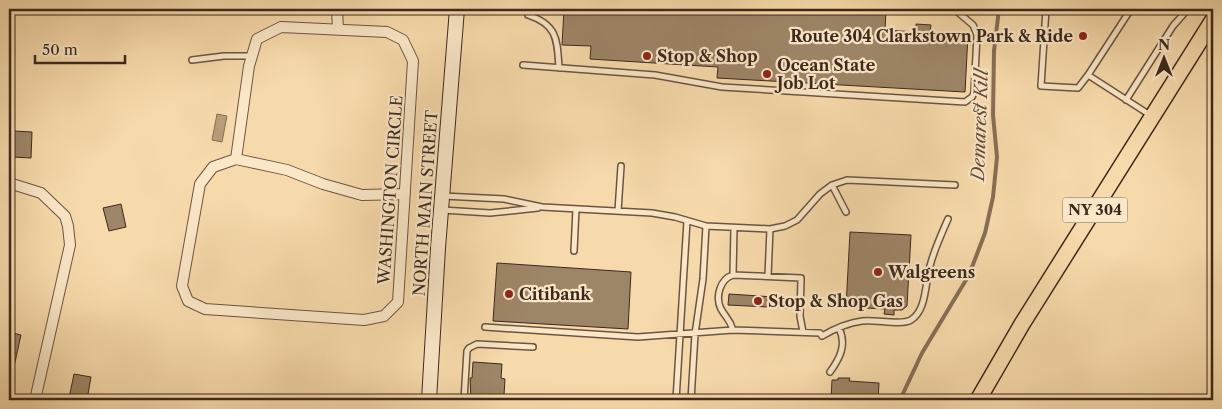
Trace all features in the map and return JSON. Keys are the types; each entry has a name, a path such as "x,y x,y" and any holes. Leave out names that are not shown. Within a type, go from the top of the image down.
{"main road":[{"name":"NY 304","path":"978,400 1018,331 1213,20"}],"street":[{"path":"337,9 338,29"},
{"name":"NORTH MAIN STREET","path":"429,400 442,196 457,9"},
{"name":"WASHINGTON CIRCLE","path":"281,27 338,29 387,32 403,40 413,61 398,302 384,316 364,320 205,309 188,301 182,286 200,184 213,167 236,158 249,66 257,39 281,27"},
{"path":"236,158 287,170 323,184 362,195 405,194"},
{"path":"9,183 40,193 64,216 68,226 70,245 35,400"}],"lane":[{"path":"523,66 655,75 722,87 965,102 974,93 977,35 970,21 954,9"},
{"path":"1046,9 1041,86 1078,88 1131,9"},
{"path":"1126,100 1174,26 1188,9"},
{"path":"528,15 544,22 554,34 559,68"},
{"path":"192,60 224,56 252,56"},
{"path":"1088,75 1152,117"},
{"path":"618,211 621,166"},
{"path":"442,196 504,199 542,207 665,215 706,226 770,229 785,226 797,220 820,194 832,185 847,180 955,185"},
{"path":"832,185 846,212"},
{"path":"442,210 497,213 542,207"},
{"path":"574,251 576,209"},
{"path":"485,327 638,337 733,330 820,333 822,336 860,321 902,322 911,320 918,313 922,303 930,266 948,220"},
{"path":"676,400 687,221"},
{"path":"691,400 695,334 703,279 706,226"},
{"path":"733,275 734,228"},
{"path":"768,276 770,229"},
{"path":"733,330 731,322 719,303 722,283 726,277 733,275 801,278 800,316 803,332"},
{"path":"830,372 841,356 843,349 842,334 839,328"},
{"path":"464,400 467,351 469,348 477,344 533,347"}],"shaded area":[{"path":"217,114 227,116 222,142 212,140"}],"building":[{"path":"564,9 886,9 885,30 916,32 916,24 931,25 930,32 968,35 965,92 717,78 718,67 590,59 591,46 562,45"},
{"path":"14,131 32,132 31,158 13,157"},
{"path":"121,204 126,227 109,231 103,208"},
{"path":"850,232 911,235 907,306 902,310 894,310 894,315 884,314 885,309 846,307"},
{"path":"497,263 631,272 628,329 493,321"},
{"path":"729,294 789,298 788,308 728,305"},
{"path":"9,332 21,335 13,371 9,370"},
{"path":"473,362 502,364 501,378 505,379 504,395 500,395 500,400 471,400 470,378 472,378"},
{"path":"74,374 91,377 87,400 69,398"},
{"path":"838,378 850,378 849,381 879,383 878,400 831,400 832,380 838,380"}],"waterway":[{"name":"Demarest Kill","path":"900,400 922,353 969,275 985,233 993,197 997,157 993,115 994,51 999,9"}],"place":[{"name":"Route 304 Clarkstown Park & Ride","path":"1083,36"},
{"name":"Stop & Shop","path":"647,56"},
{"name":"Ocean State Job Lot","path":"767,74"},
{"name":"Walgreens","path":"878,272"},
{"name":"Citibank","path":"509,294"},
{"name":"Stop & Shop Gas","path":"758,301"}]}
